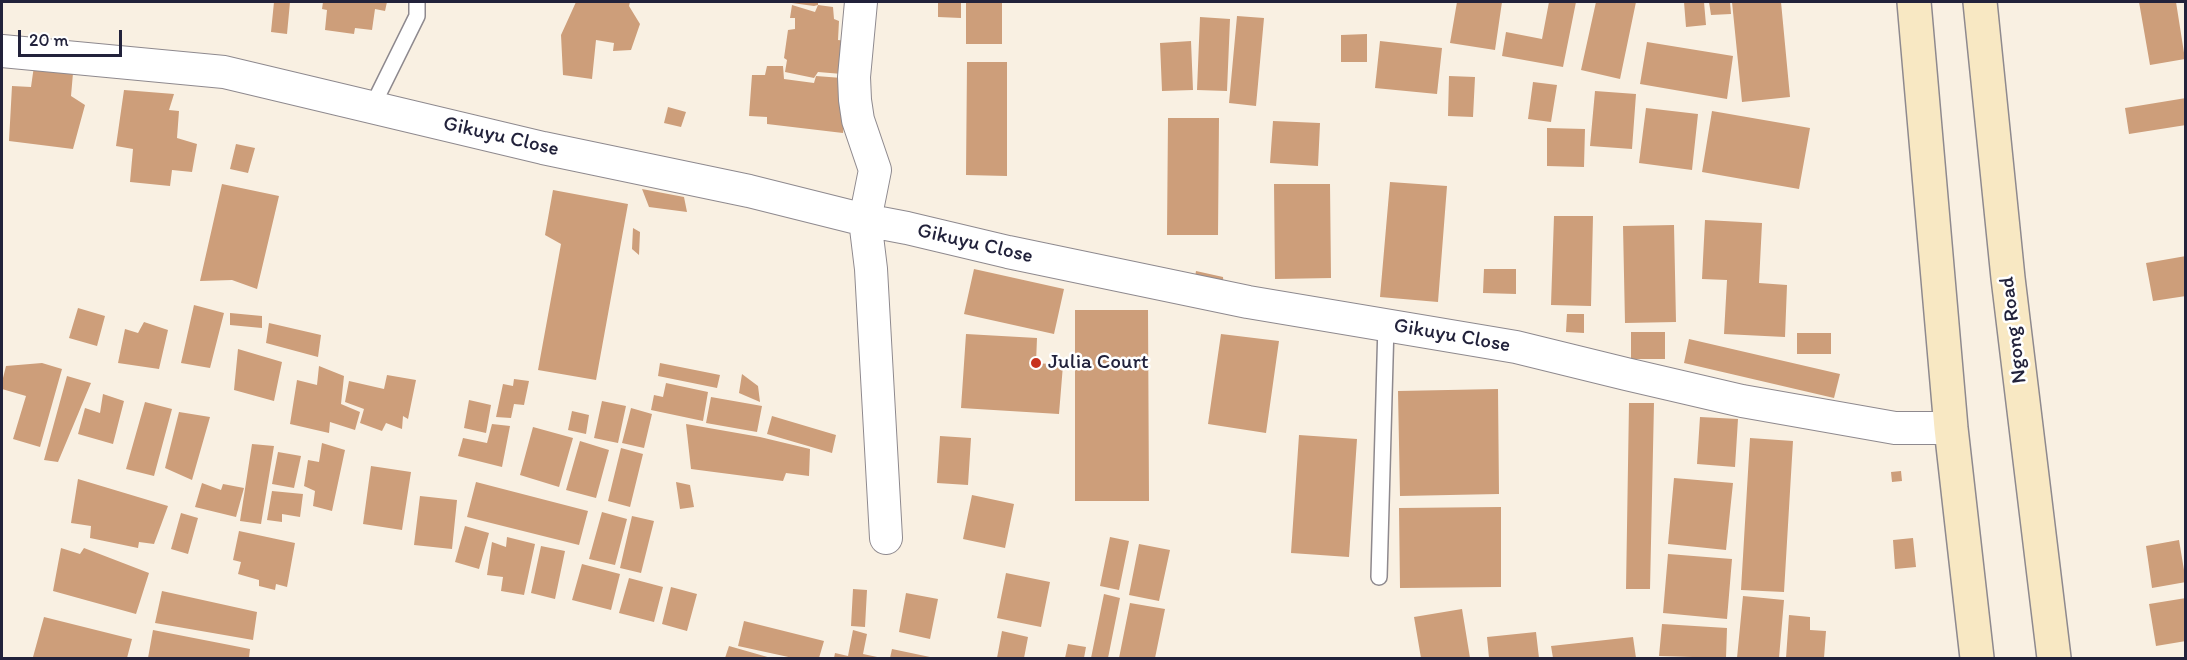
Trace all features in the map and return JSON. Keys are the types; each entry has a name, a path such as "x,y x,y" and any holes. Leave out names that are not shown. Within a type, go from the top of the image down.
{"main road":[{"path":"1914,2 1951,428 1977,658"},
{"name":"Ngong Road","path":"1980,2 2008,278 2055,658"}],"street":[{"path":"861,2 854,77 855,100 858,120 875,170 865,220 873,290 886,538"},
{"name":"Gikuyu Close","path":"2,51 224,72 543,148 749,191 1008,252 1236,299 1516,347 1742,401 1895,428 1951,428"}],"lane":[{"path":"372,106 417,16 417,2"},
{"path":"1379,577 1386,324"}],"building":[{"path":"274,2 290,2 287,34 271,32"},
{"path":"323,2 387,2 385,11 375,9 372,30 355,28 354,34 325,30 327,10 322,9"},
{"path":"576,2 630,2 629,6 640,24 631,50 613,51 614,43 596,40 592,79 563,75 561,35"},
{"path":"792,2 818,2 818,5 814,6"},
{"path":"938,2 961,2 961,18 938,17"},
{"path":"966,2 1002,2 1002,44 966,44"},
{"path":"1457,2 1502,2 1495,50 1450,43"},
{"path":"1549,2 1576,2 1563,67 1502,56 1506,32 1542,39"},
{"path":"1596,2 1636,2 1620,79 1581,70"},
{"path":"1684,2 1704,2 1706,25 1686,27"},
{"path":"1709,2 1730,2 1731,14 1711,15"},
{"path":"1732,2 1781,2 1790,97 1742,102"},
{"path":"2139,2 2176,2 2185,59 2150,65"},
{"path":"792,5 815,12 818,5 833,7 834,19 839,21 838,40 847,41 842,74 818,72 814,78 785,72 787,60 784,58 788,30 795,29 795,18 790,18"},
{"path":"1237,16 1264,18 1256,106 1229,103"},
{"path":"1200,17 1230,19 1227,91 1197,90"},
{"path":"1367,34 1367,62 1341,62 1341,35"},
{"path":"1191,41 1193,90 1162,91 1160,43"},
{"path":"1380,41 1442,48 1437,94 1375,88"},
{"path":"1647,42 1733,56 1727,99 1640,84"},
{"path":"967,62 1007,62 1007,176 966,175"},
{"path":"34,66 73,73 71,96 85,105 73,149 9,141 12,86 31,87"},
{"path":"767,66 783,66 784,79 814,83 816,76 842,78 846,108 843,133 767,124 767,117 749,116 752,75 765,75"},
{"path":"1449,76 1475,77 1473,117 1448,116"},
{"path":"1533,82 1557,85 1551,122 1528,119"},
{"path":"124,90 174,94 169,110 179,111 177,138 197,144 192,172 172,170 170,186 130,182 133,149 116,146"},
{"path":"1595,91 1636,94 1632,149 1590,146"},
{"path":"2186,98 2186,125 2129,134 2125,108"},
{"path":"668,107 686,112 681,127 664,123"},
{"path":"1646,108 1698,114 1692,170 1639,163"},
{"path":"1712,111 1810,128 1799,189 1702,172"},
{"path":"1168,118 1219,118 1218,235 1167,235"},
{"path":"1273,121 1320,123 1318,166 1270,163"},
{"path":"1547,128 1585,129 1584,167 1547,166"},
{"path":"236,144 255,148 248,173 230,169"},
{"path":"1390,182 1447,186 1438,302 1380,297"},
{"path":"222,184 279,196 257,289 232,280 200,281"},
{"path":"1274,184 1330,184 1331,278 1275,279"},
{"path":"642,189 684,197 687,212 649,207"},
{"path":"553,190 628,204 596,380 538,370 561,244 545,235"},
{"path":"1554,216 1593,216 1591,306 1551,305"},
{"path":"1705,220 1762,223 1759,283 1787,285 1785,337 1724,334 1727,280 1702,279"},
{"path":"1674,225 1676,322 1625,323 1623,226"},
{"path":"633,228 640,232 639,255 632,249"},
{"path":"2186,256 2186,296 2153,301 2146,263"},
{"path":"974,269 1064,289 1054,334 964,314"},
{"path":"1484,269 1516,269 1516,294 1483,293"},
{"path":"1196,271 1223,277 1224,290 1194,283"},
{"path":"194,305 224,313 210,368 181,363"},
{"path":"78,308 105,316 97,346 69,338"},
{"path":"1075,310 1148,310 1149,501 1075,501"},
{"path":"230,313 262,316 262,328 230,325"},
{"path":"1567,314 1584,314 1584,333 1566,332"},
{"path":"144,322 168,330 159,369 118,363 125,329 138,333"},
{"path":"269,323 321,335 318,357 266,343"},
{"path":"1631,332 1665,332 1665,359 1631,359"},
{"path":"1797,333 1831,333 1831,354 1797,354"},
{"name":"Julia Court","path":"966,334 1037,338 1036,363 1063,365 1059,414 961,408"},
{"path":"1221,334 1279,341 1266,433 1208,424"},
{"path":"1689,339 1840,374 1834,398 1684,363"},
{"path":"238,349 282,362 274,401 234,390"},
{"path":"42,363 62,369 40,447 13,439 26,396 2,389 2,382 6,366"},
{"path":"660,363 720,375 717,388 658,376"},
{"path":"319,366 344,376 341,404 360,412 355,430 330,422 329,433 290,424 297,380 317,385"},
{"path":"742,374 758,386 760,402 739,393"},
{"path":"387,375 416,380 408,419 403,416 402,429 386,423 382,431 360,423 364,409 345,402 349,381 384,389"},
{"path":"67,376 91,383 58,462 44,460"},
{"path":"514,379 529,381 524,405 514,404 511,418 496,417 503,384 513,386"},
{"path":"666,383 708,392 703,421 651,410 654,395 663,397"},
{"path":"1498,389 1499,494 1400,496 1398,391"},
{"path":"103,394 124,401 113,444 78,434 85,408 100,413"},
{"path":"711,397 762,406 757,432 706,423"},
{"path":"469,400 491,405 486,433 464,428"},
{"path":"602,401 626,406 618,443 594,438"},
{"path":"145,402 172,409 154,476 126,469"},
{"path":"1629,403 1654,403 1650,589 1626,589"},
{"path":"631,408 652,414 644,448 622,443"},
{"path":"572,411 589,415 586,434 568,430"},
{"path":"179,412 210,417 192,480 165,468"},
{"path":"772,416 836,435 832,453 767,434"},
{"path":"1700,417 1738,419 1735,467 1697,464"},
{"path":"492,424 510,426 502,467 458,456 463,438 487,443"},
{"path":"686,424 760,437 810,449 809,476 786,473 783,481 691,469"},
{"path":"533,427 573,438 559,487 520,475"},
{"path":"1299,435 1357,439 1349,557 1291,553"},
{"path":"940,436 971,438 968,485 937,483"},
{"path":"1750,438 1793,441 1784,592 1741,590"},
{"path":"580,441 609,450 596,498 566,490"},
{"path":"322,443 345,450 332,511 313,506 315,491 304,486 308,460 319,462"},
{"path":"252,444 274,446 261,524 240,521"},
{"path":"621,448 643,454 630,507 608,501"},
{"path":"278,452 301,456 294,488 272,484"},
{"path":"371,466 411,472 402,530 363,524"},
{"path":"1901,471 1902,481 1892,482 1891,472"},
{"path":"1674,478 1733,483 1726,550 1668,544"},
{"path":"78,479 168,506 154,544 139,542 138,548 90,538 91,526 71,523"},
{"path":"476,482 588,511 579,545 467,517"},
{"path":"676,482 690,485 694,507 680,509"},
{"path":"202,483 221,490 223,484 244,488 236,517 195,507"},
{"path":"272,491 303,494 300,517 282,514 282,522 267,520"},
{"path":"972,495 1014,504 1005,548 963,539"},
{"path":"420,496 457,500 452,549 414,545"},
{"path":"1501,507 1501,587 1400,588 1399,508"},
{"path":"602,512 627,519 615,565 589,559"},
{"path":"181,513 198,518 188,554 171,549"},
{"path":"632,516 654,521 641,573 620,568"},
{"path":"465,526 489,533 479,569 455,562"},
{"path":"239,531 295,543 287,587 276,584 275,590 259,586 259,580 238,574 241,562 233,560"},
{"path":"507,537 535,544 524,595 501,591 503,577 487,575 492,542 506,547"},
{"path":"1110,537 1129,541 1119,590 1100,586"},
{"path":"1913,538 1916,567 1895,569 1893,540"},
{"path":"2179,540 2186,582 2152,588 2146,546"},
{"path":"1139,544 1170,550 1159,601 1129,595"},
{"path":"541,546 565,551 555,599 531,593"},
{"path":"61,548 80,554 84,548 149,573 136,614 53,591"},
{"path":"1668,554 1732,559 1727,619 1663,613"},
{"path":"582,564 620,574 611,610 572,600"},
{"path":"1006,573 1050,582 1041,627 997,618"},
{"path":"629,578 663,587 654,622 619,613"},
{"path":"671,587 697,594 687,631 662,624"},
{"path":"853,589 867,590 865,627 851,626"},
{"path":"162,591 257,612 253,640 155,623"},
{"path":"906,593 938,599 930,639 899,632"},
{"path":"1104,594 1120,598 1108,658 1091,658"},
{"path":"1743,596 1784,600 1779,658 1737,658"},
{"path":"2186,598 2186,641 2156,646 2149,604"},
{"path":"1130,603 1165,609 1155,658 1119,658"},
{"path":"1462,609 1470,658 1421,658 1414,617"},
{"path":"1789,615 1810,617 1810,630 1826,631 1824,658 1786,658"},
{"path":"44,617 132,639 127,658 33,657"},
{"path":"744,621 824,641 819,658 793,658 738,646"},
{"path":"1662,624 1727,628 1726,658 1659,656"},
{"path":"153,630 250,649 249,658 148,658"},
{"path":"853,630 867,634 863,654 882,658 834,658 835,653 848,656"},
{"path":"1002,631 1028,637 1024,658 997,658"},
{"path":"1536,632 1539,658 1489,658 1487,637"},
{"path":"1633,637 1636,658 1553,658 1551,646"},
{"path":"1068,644 1086,647 1084,658 1065,658"},
{"path":"729,646 771,658 725,658"},
{"path":"892,649 930,657 930,658 890,658"}],"place":[{"name":"Julia Court","path":"1036,363"}]}
